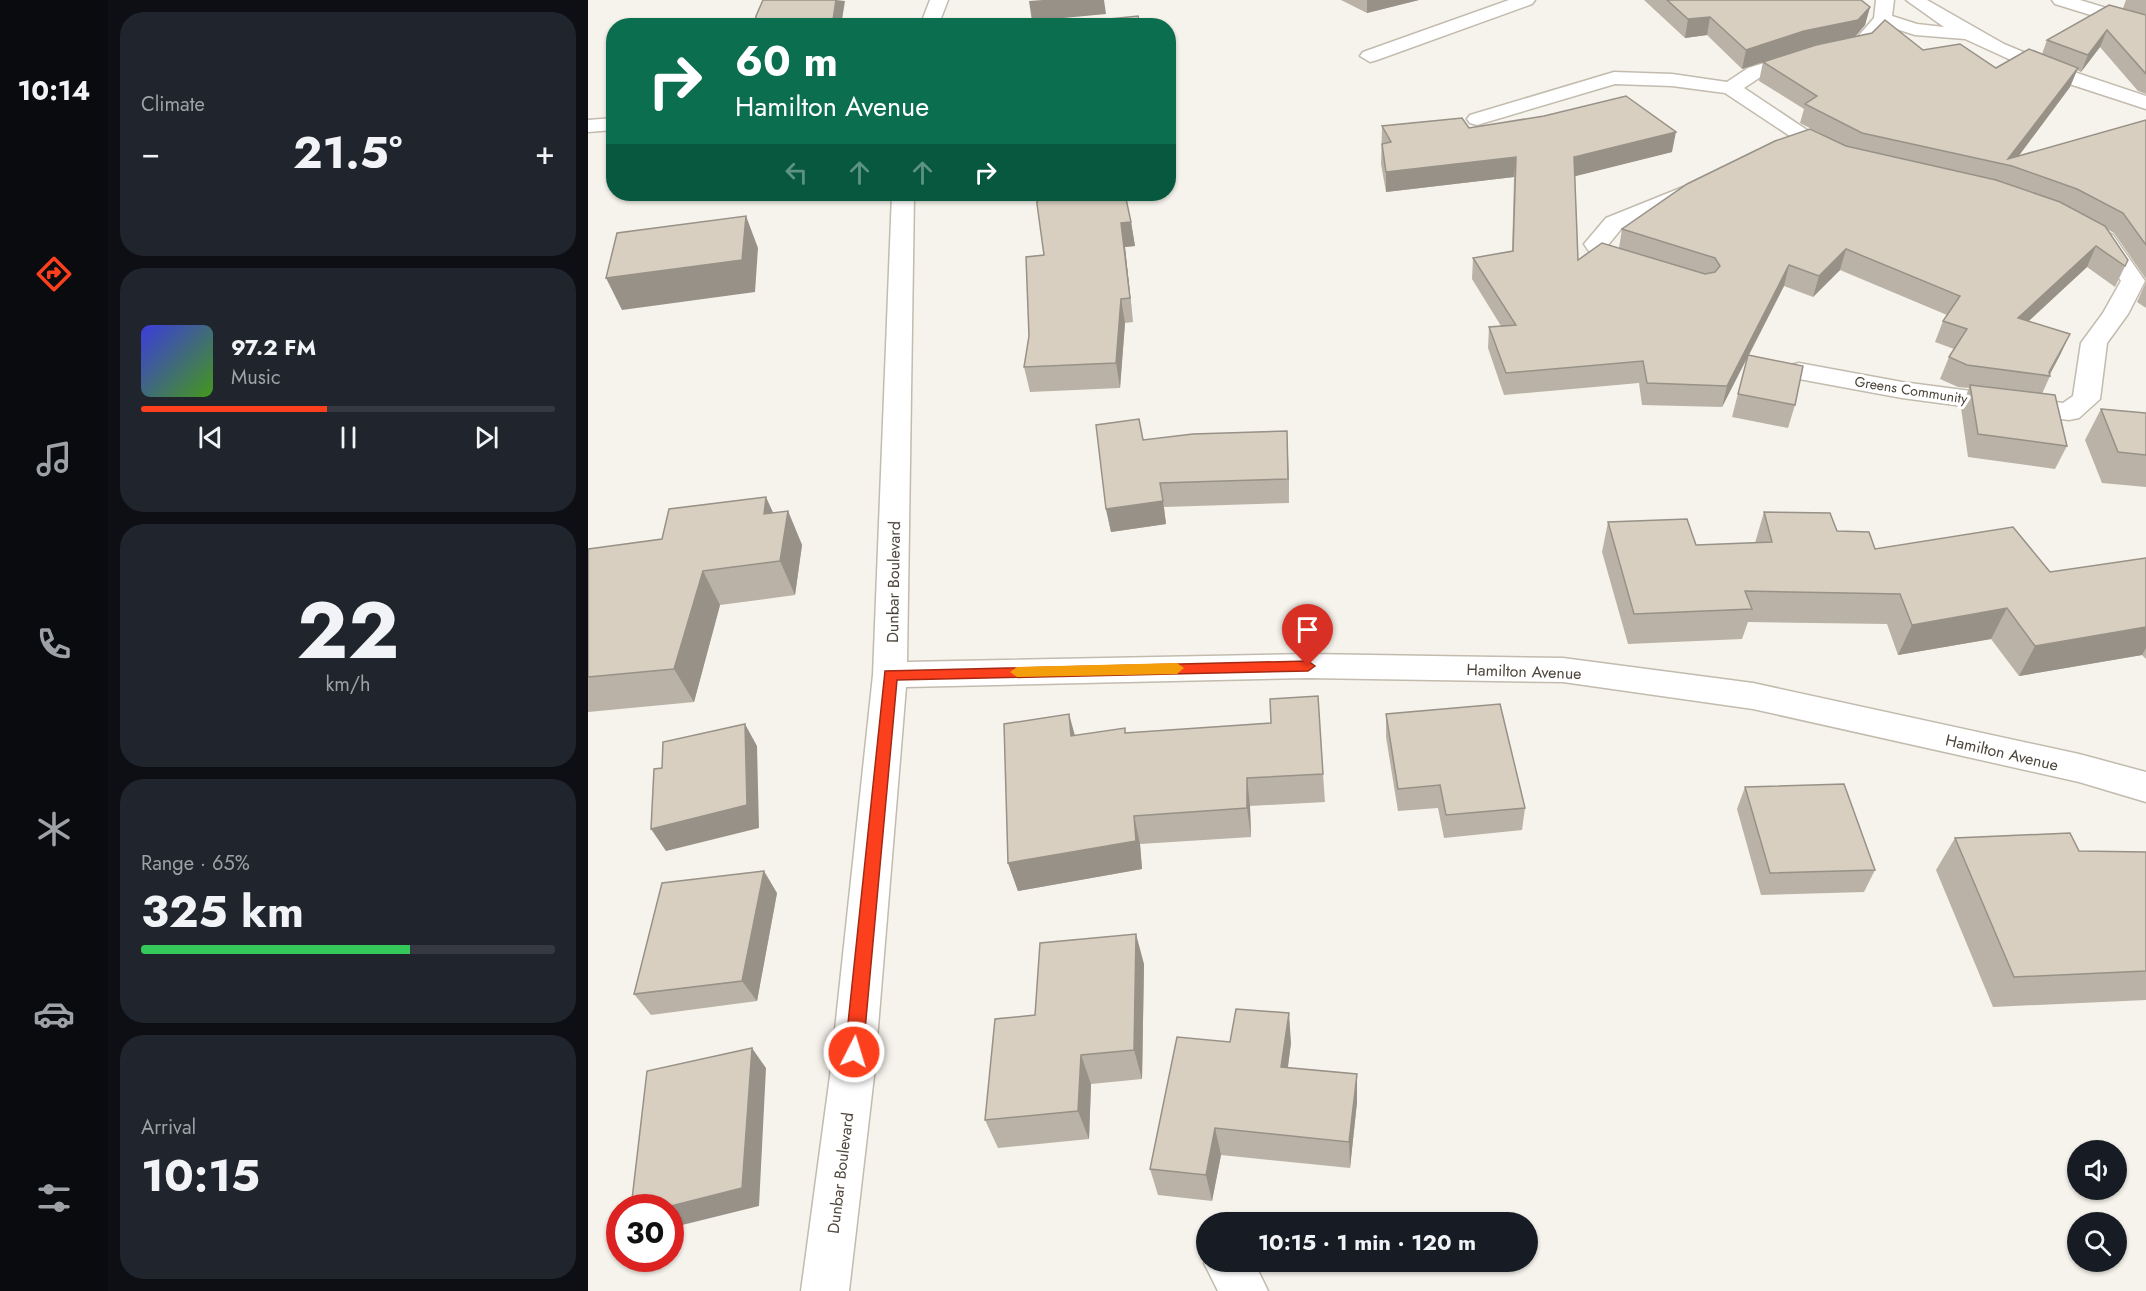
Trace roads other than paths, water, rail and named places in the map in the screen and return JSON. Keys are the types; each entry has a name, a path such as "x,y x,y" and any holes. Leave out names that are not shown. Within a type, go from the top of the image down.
{"street":[{"path":"932,18 939,0"},
{"path":"1370,56 1526,0"},
{"path":"1915,0 1970,37 2057,75 2146,103"},
{"path":"2061,0 2146,26"},
{"path":"1731,88 1755,72 1807,56 1860,45 1884,9 1915,29 1970,37"},
{"path":"1477,119 1614,78 1672,80 1731,88 1806,138 1859,162"},
{"path":"588,126 606,125"},
{"path":"1783,146 1806,138"},
{"path":"1655,270 1604,255 1596,244 1614,223 1713,180"},
{"name":"Dunbar Boulevard","path":"825,1291 852,1076 890,675 903,201"},
{"path":"2069,412 2086,399 2094,343 2115,314 2133,281 2106,240 2078,226"},
{"name":"Greens Community","path":"1799,371 1902,390 2102,416"},
{"name":"Hamilton Avenue","path":"890,675 1308,666 1563,670 1753,696 2079,768 2146,787"}]}
